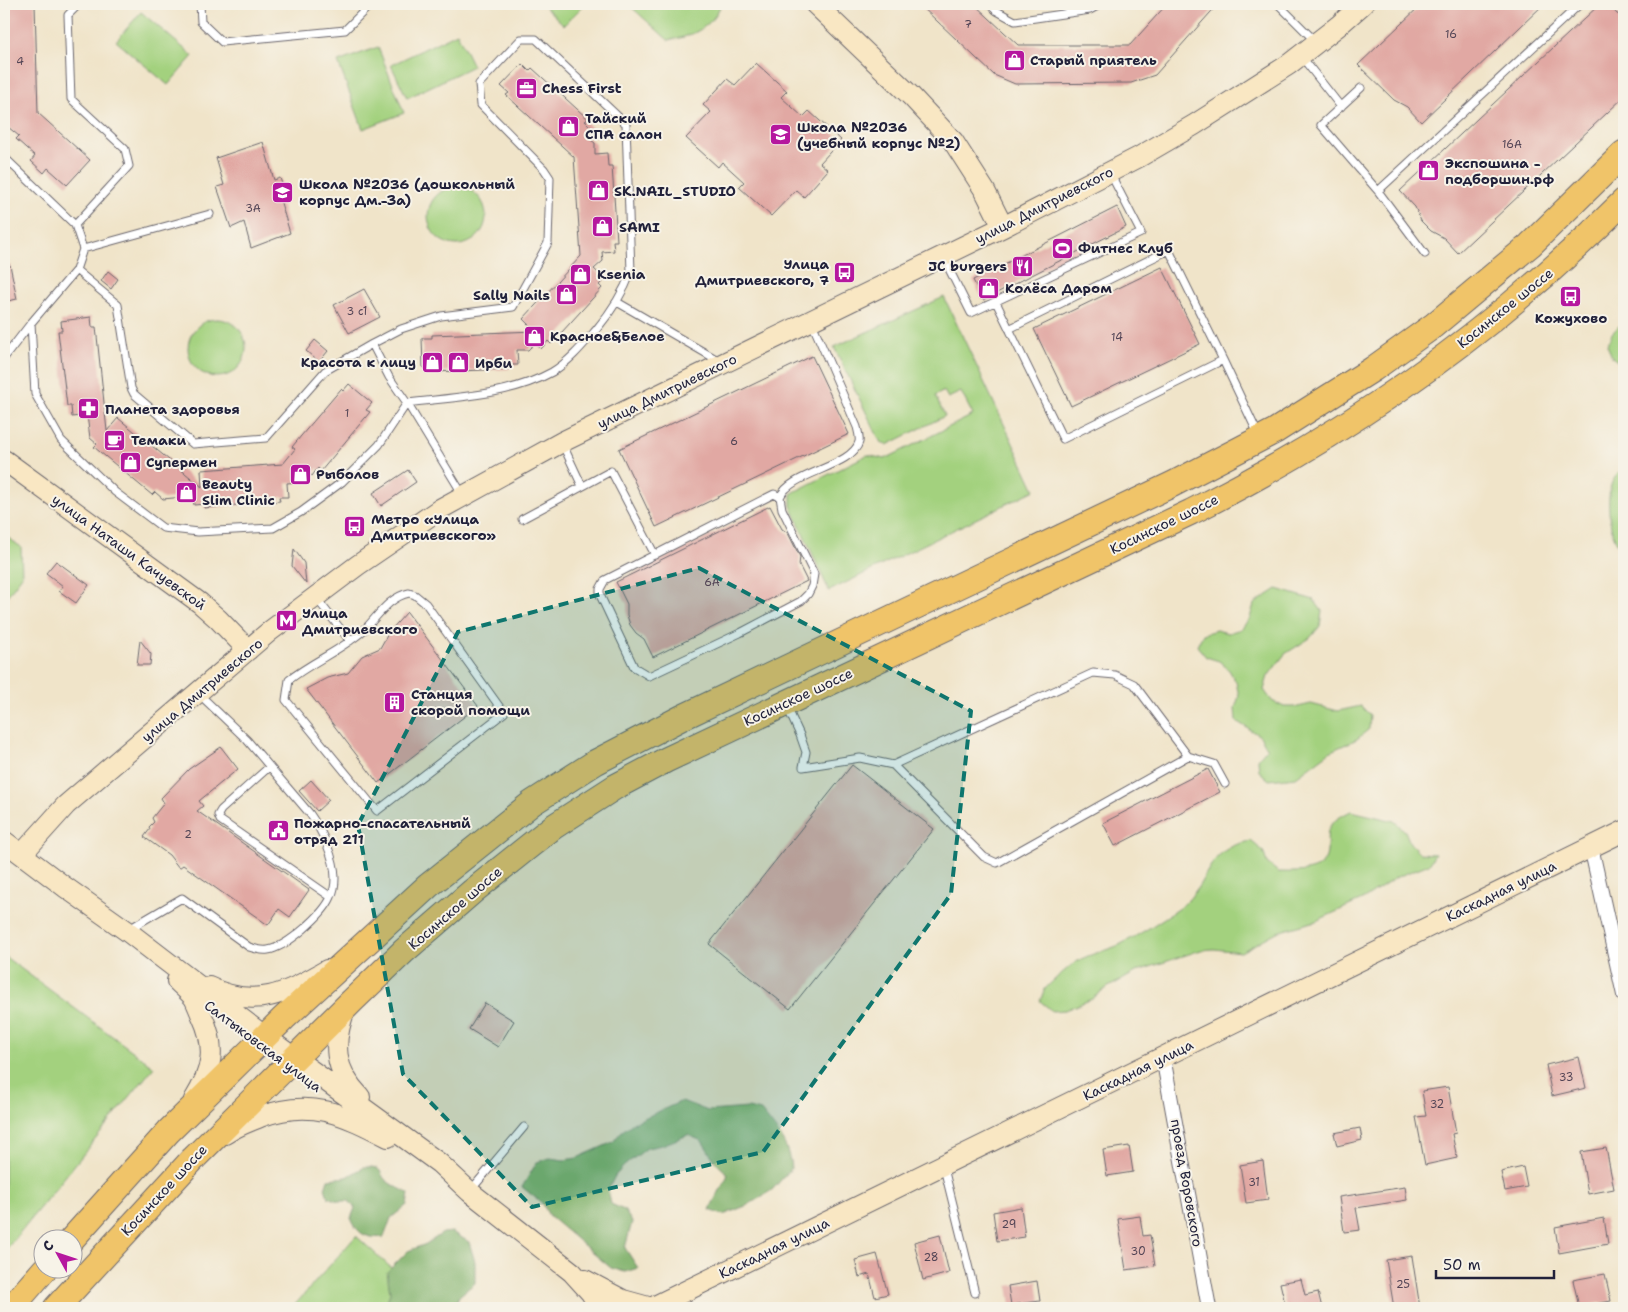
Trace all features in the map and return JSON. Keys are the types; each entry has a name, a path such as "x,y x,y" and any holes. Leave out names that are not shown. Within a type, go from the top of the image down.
{"highway":[{"path":"80,1230 169,1131 261,1040 428,886 532,803 596,762 681,718 1173,484 1260,439 1318,405 1373,369 1439,321 1530,245 1624,153"},
{"name":"Косинское шоссе","path":"56,1308 194,1158 346,1006 404,951 473,891 553,827 583,807 666,760 1191,512 1236,489 1298,453 1399,390 1501,313 1557,266 1624,201"},
{"path":"11,1308 35,1280"}],"street":[{"path":"815,4 911,96 953,141 985,191 1003,227"},
{"name":"улица Дмитриевского","path":"22,854 66,806 248,650 316,596 402,534 464,495 562,442 1003,227 1194,126 1301,55 1363,4"},
{"name":"улица Наташи Качуевской","path":"4,460 200,603 248,650"},
{"name":"Каскадная улица","path":"652,1308 1624,831"},
{"name":"Салтыковская улица","path":"4,841 261,1040 391,1134 439,1163 470,1192 572,1272 591,1293 599,1308"},
{"path":"1591,847 1624,995"},
{"path":"181,978 219,992 245,998 266,997 284,993 350,956"},
{"path":"169,1131 205,1082 211,1064 212,1048 205,1022 181,978"},
{"path":"346,1006 340,1024 338,1042 337,1057 341,1071 349,1086 391,1134"},
{"name":"проезд Воровского","path":"1163,1057 1209,1308"},
{"path":"194,1158 231,1130 274,1112 292,1108 318,1109 353,1119 391,1134"},
{"path":"572,1272 610,1295 652,1308"},
{"path":"572,1272 583,1308"}],"lane":[{"path":"75,225 128,166 125,149 71,99 68,15 79,4"},
{"path":"200,4 201,22 222,42 345,30 371,4"},
{"path":"989,4 1015,21 1090,10 1101,4"},
{"path":"1278,4 1317,43"},
{"path":"1378,190 1580,4"},
{"path":"31,323 35,394 61,440 114,492 163,528 198,532 273,528 302,512 342,482 379,445 407,403 499,390 519,385 551,372 585,343 613,310 624,291 631,272 626,124 536,39 521,38 479,84 481,105 544,169 550,178 548,243 513,307 441,316 401,329 372,344 325,371 266,438 193,444 134,394 131,388 118,306 76,270"},
{"path":"1301,55 1341,107"},
{"path":"1361,88 1321,125 1378,190 1425,254"},
{"path":"4,157 75,225 83,249 76,270 4,358"},
{"path":"943,256 972,314 1141,233 1110,172"},
{"path":"83,249 210,214"},
{"path":"1008,329 1169,250 1260,439"},
{"path":"617,302 723,364"},
{"path":"996,302 1063,439 1223,360"},
{"path":"780,497 774,494 655,556 604,580 600,589 600,595 634,668 649,676 740,633 801,601 808,594 812,586 814,574 782,509 780,497 788,486 843,458 854,450 859,439 857,426 811,321"},
{"path":"372,344 389,377 464,495"},
{"path":"562,442 582,486"},
{"path":"522,519 611,471 655,556"},
{"path":"402,594 415,594 426,604 504,712 377,811 286,700 289,680 350,641 363,631 395,599 402,594"},
{"path":"316,596 350,641"},
{"path":"894,765 1093,673 1114,675 1134,684 1188,756 1214,764 1225,784"},
{"path":"124,935 182,898 249,946 266,950 276,948 299,933 332,897 335,877 333,865 323,835 310,814 246,740 198,693"},
{"path":"785,703 806,752 804,767 860,758 894,765 984,857 997,862 1188,756"},
{"path":"270,767 220,810 218,815 220,820 332,897"},
{"path":"470,1192 524,1127"},
{"path":"943,1165 975,1293"}],"highlighted area":[{"path":"699,568 971,711 951,894 763,1152 532,1207 403,1074 358,825 458,632"}],"green space":[{"path":"542,4 585,4 564,25"},
{"path":"628,4 721,4 712,19 700,30 684,37 668,40"},
{"path":"141,12 193,56 168,85 116,41"},
{"path":"457,33 473,66 407,98 391,65"},
{"path":"378,47 404,113 363,129 338,62"},
{"path":"451,187 463,187 478,195 486,210 486,222 478,237 463,245 451,245 436,237 428,222 428,210 436,195"},
{"path":"944,297 1035,490 829,591 791,506 791,494 867,455 885,459 973,415 961,392 948,398 944,391 935,396 945,416 887,445 881,443 834,347"},
{"path":"211,319 223,319 238,327 246,342 246,354 238,369 223,377 211,377 196,369 188,354 188,342 196,327"},
{"path":"1624,323 1624,366 1612,357 1607,345 1612,333"},
{"path":"1624,466 1624,551 1615,539 1612,530 1609,501 1612,482"},
{"path":"4,535 21,547 22,576 4,600"},
{"path":"1277,589 1314,600 1322,611 1320,626 1310,638 1285,654 1268,676 1264,690 1272,701 1284,707 1298,707 1311,704 1338,711 1361,706 1370,715 1369,729 1357,739 1331,751 1296,777 1269,780 1259,771 1258,759 1267,748 1260,736 1236,721 1235,708 1239,696 1236,682 1229,670 1219,661 1206,657 1197,646 1203,634 1216,630 1228,633 1241,629 1250,618 1254,604"},
{"path":"1351,811 1394,821 1405,831 1410,843 1420,853 1435,854 1429,864 1397,877 1364,899 1316,921 1277,932 1241,952 1214,949 1201,950 1138,971 1103,990 1092,999 1065,1010 1052,1011 1040,1001 1046,988 1075,963 1128,940 1179,908 1197,889 1216,859 1224,851 1235,845 1251,841 1263,851 1267,863 1278,872 1308,871 1321,865 1325,859 1328,833 1331,825 1338,818"},
{"path":"4,956 154,1067 4,1252"},
{"path":"682,1101 708,1111 748,1108 761,1111 785,1144 791,1169 772,1190 748,1205 723,1215 710,1210 728,1174 717,1164 702,1141 688,1135 662,1145 647,1148 624,1166 615,1176 608,1190 611,1204 624,1210 632,1222 625,1248 638,1268 625,1272 611,1268 549,1216 543,1204 522,1187 537,1162 550,1158 564,1160 577,1158 613,1142 621,1132 633,1123"},
{"path":"364,1167 378,1169 388,1182 409,1194 407,1205 391,1218 384,1237 368,1236 360,1232 351,1218 355,1208 349,1201 338,1201 328,1197 325,1188 328,1179 347,1177"},
{"path":"452,1232 469,1242 475,1262 475,1283 459,1296 454,1308 384,1308 390,1293 387,1272 408,1251 426,1244 443,1233"},
{"path":"356,1236 430,1303 425,1308 292,1308"}],"building":[{"path":"4,4 35,4 38,113 90,160 67,185 48,168 44,173 31,161 35,156 16,139 19,136 8,127 8,112 4,112"},
{"path":"919,4 974,4 1018,45 1130,45 1167,4 1218,4 1155,75 1131,83 1015,84 994,75"},
{"path":"1422,4 1544,4 1421,122 1407,107 1394,100 1358,65"},
{"path":"1600,4 1608,4 1617,14 1624,16 1624,97 1458,253 1444,238 1431,231 1421,221 1415,207 1400,191"},
{"path":"756,63 787,91 781,97 803,117 809,111 841,140 820,163 828,170 804,197 796,190 771,216 739,187 744,182 722,162 718,167 686,138 711,112 703,105 727,79 735,85"},
{"path":"522,64 529,71 532,68 588,119 585,121 594,130 587,137 595,143 595,154 607,153 608,166 612,166 617,241 613,241 614,251 602,252 603,261 594,269 605,279 599,285 602,288 551,344 548,341 541,349 535,343 528,350 517,350 518,365 509,365 509,369 433,372 433,368 423,368 422,338 432,338 432,335 535,331 523,319 581,256 574,157 506,95 509,93 501,86"},
{"path":"263,142 274,180 280,178 284,190 278,193 290,233 251,248 244,222 231,228 217,187 224,185 216,158"},
{"path":"1117,207 1126,227 983,300 973,280"},
{"path":"4,265 10,265 17,299 4,302"},
{"path":"1162,267 1200,344 1071,406 1034,329"},
{"path":"108,271 118,279 111,289 101,281"},
{"path":"364,289 380,317 349,333 334,305"},
{"path":"91,317 92,327 96,327 107,431 118,418 202,487 201,470 283,464 295,449 292,447 301,436 341,389 343,391 349,384 372,403 366,410 370,412 321,471 318,468 312,476 307,472 298,482 287,483 288,497 279,497 280,501 204,508 204,504 194,505 193,496 163,499 155,492 152,495 94,447 97,444 90,438 87,415 72,417 71,406 67,406 58,331 62,331 61,321"},
{"path":"315,340 328,351 319,362 306,351"},
{"path":"812,356 849,434 656,527 619,449"},
{"path":"408,470 416,482 381,506 373,493"},
{"path":"770,506 782,529 788,533 800,557 799,565 807,581 653,657 644,639 630,625 627,615 627,604 616,582"},
{"path":"294,549 304,563 306,584 292,566"},
{"path":"56,561 89,585 76,603 59,591 63,586 46,573"},
{"name":"Станция скорой помощи","path":"407,612 478,706 378,783 306,689 327,678 348,673 362,656 380,648 389,632"},
{"path":"140,640 151,654 150,665 137,665"},
{"path":"221,747 238,769 199,801 203,806 197,811 309,890 290,917 279,909 268,925 183,865 179,868 169,855 144,837 154,822 152,818 164,803 161,798 189,769"},
{"path":"852,765 934,829 790,1009 709,944"},
{"path":"1208,769 1220,792 1115,846 1103,823"},
{"path":"311,780 329,800 317,811 299,791"},
{"path":"485,1003 514,1021 498,1047 469,1029"},
{"path":"1579,1057 1586,1088 1552,1096 1546,1065"},
{"path":"1448,1087 1456,1133 1452,1134 1457,1158 1425,1165 1416,1117 1426,1116 1422,1091"},
{"path":"1360,1128 1362,1140 1337,1146 1334,1133"},
{"path":"1129,1146 1133,1172 1107,1176 1103,1150"},
{"path":"1606,1148 1614,1189 1588,1194 1581,1152"},
{"path":"1263,1161 1268,1200 1246,1203 1240,1165"},
{"path":"1523,1167 1527,1187 1505,1191 1501,1172"},
{"path":"1405,1187 1407,1200 1356,1208 1360,1230 1344,1232 1339,1197"},
{"path":"1021,1207 1025,1237 997,1241 993,1212"},
{"path":"1140,1216 1143,1236 1150,1235 1155,1266 1126,1270 1118,1219"},
{"path":"1604,1218 1608,1244 1559,1253 1555,1227"},
{"path":"940,1235 949,1273 923,1280 914,1242"},
{"path":"877,1254 888,1294 875,1297 869,1274 859,1277 855,1260"},
{"path":"1412,1256 1420,1308 1394,1308 1386,1260"},
{"path":"1605,1274 1611,1301 1579,1307 1573,1280"},
{"path":"1301,1279 1305,1295 1318,1292 1322,1308 1286,1308 1280,1283"},
{"path":"1037,1281 1040,1301 1011,1305 1008,1286"}],"place":[{"name":"Старый приятель","path":"1014,60"},
{"name":"Chess First","path":"526,88"},
{"name":"Тайский СПА салон","path":"569,126"},
{"name":"Школа №2036 (учебный корпус №2)","path":"781,135"},
{"name":"Экспошина - подборшин.рф","path":"1429,171"},
{"name":"SK.NAIL_STUDIO","path":"598,191"},
{"name":"Школа №2036 (дошкольный корпус Дм.-3а)","path":"283,192"},
{"name":"SAMI","path":"603,227"},
{"name":"Фитнес Клуб","path":"1062,248"},
{"name":"JC burgers","path":"1023,266"},
{"name":"Улица Дмитриевского, 7","path":"845,272"},
{"name":"Ksenia","path":"581,274"},
{"name":"Колёса Даром","path":"989,288"},
{"name":"Sally Nails","path":"566,295"},
{"name":"Кожухово","path":"1571,296"},
{"name":"Красное&Белое","path":"534,336"},
{"name":"Красота к лицу","path":"432,362"},
{"name":"Ирби","path":"459,363"},
{"name":"Планета здоровья","path":"89,409"},
{"name":"Темаки","path":"115,440"},
{"name":"Супермен","path":"130,462"},
{"name":"Рыболов","path":"300,474"},
{"name":"Beauty Slim Clinic","path":"186,492"},
{"name":"Метро «Улица Дмитриевского»","path":"355,527"},
{"name":"Улица Дмитриевского","path":"286,621"},
{"name":"Станция скорой помощи","path":"395,702"},
{"name":"Пожарно-спасательный отряд 211","path":"278,831"}]}
